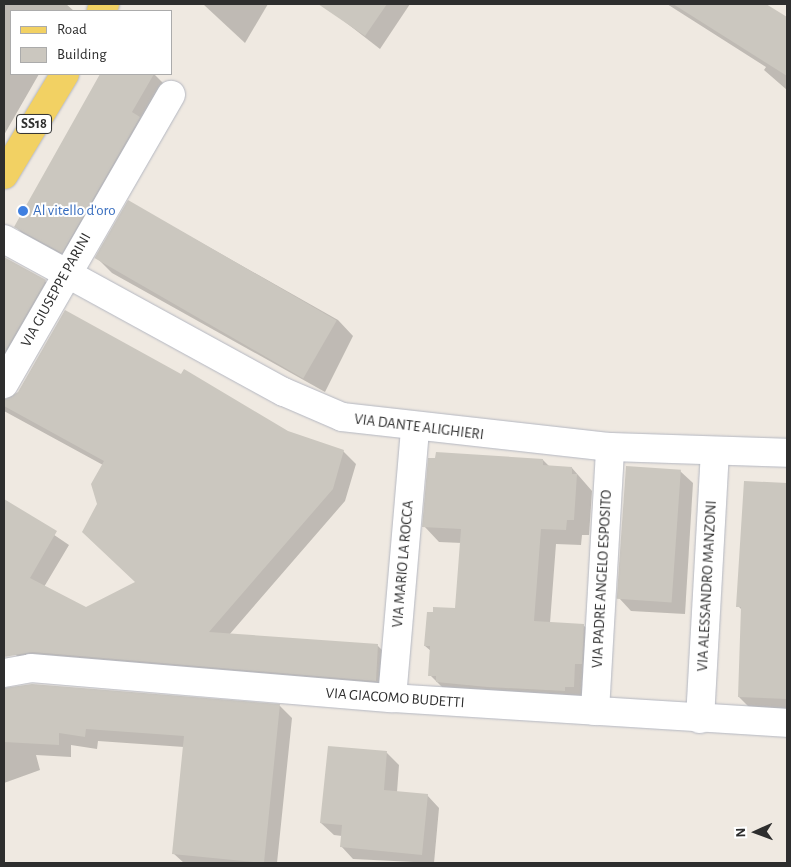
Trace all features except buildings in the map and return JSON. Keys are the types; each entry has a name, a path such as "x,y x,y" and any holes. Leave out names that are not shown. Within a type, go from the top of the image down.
{"main road":[{"name":"SS18","path":"4,175 63,75"}],"street":[{"name":"VIA GIUSEPPE PARINI","path":"4,384 64,273 171,95"},
{"name":"VIA DANTE ALIGHIERI","path":"4,239 284,392 342,417 415,429 610,447 715,453 787,453"},
{"name":"VIA MARIO LA ROCCA","path":"392,698 415,429"},
{"name":"VIA PADRE ANGELO ESPOSITO","path":"595,710 610,447"},
{"name":"VIA ALESSANDRO MANZONI","path":"700,719 715,453"},
{"name":"VIA GIACOMO BUDETTI","path":"4,673 31,668 392,698 595,710 700,719 787,723"}],"place":[{"name":"Al vitello d'oro","path":"23,211"}]}
